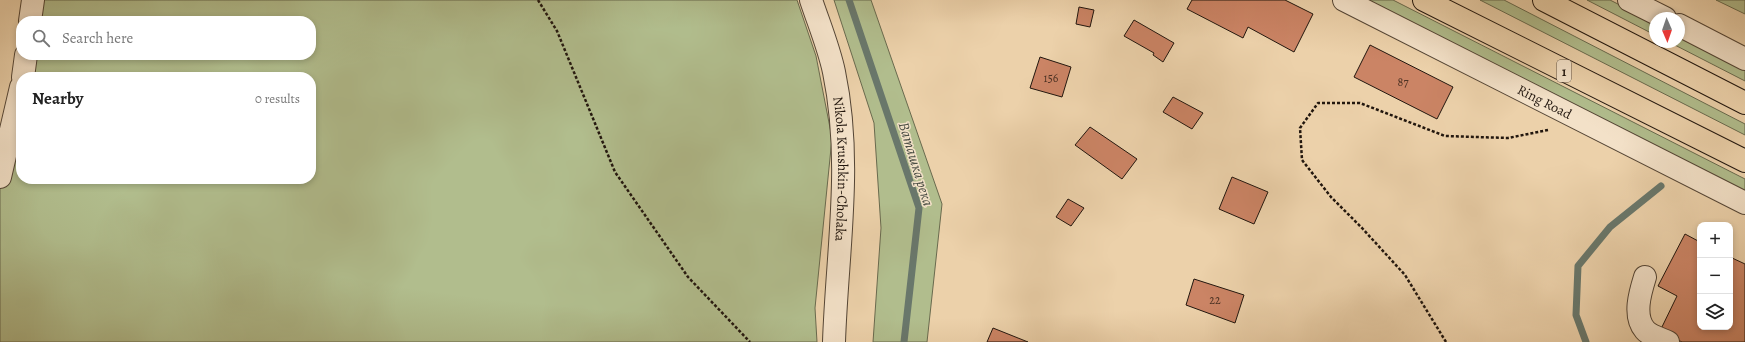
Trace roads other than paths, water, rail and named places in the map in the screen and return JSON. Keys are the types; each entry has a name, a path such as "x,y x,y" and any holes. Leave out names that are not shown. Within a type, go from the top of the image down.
{"highway":[{"name":"1","path":"1424,0 1745,161"},
{"path":"1544,0 1745,103"}],"street":[{"path":"31,16 33,0"},
{"name":"Nikola Krushkin-Cholaka","path":"811,0 834,72 842,134 844,175 843,218 834,342"},
{"name":"Ring Road","path":"1344,0 1745,202"},
{"path":"1629,0 1652,12"},
{"path":"1685,28 1745,59"},
{"path":"24,72 25,60"},
{"path":"0,177 16,108"},
{"path":"1645,277 1639,297 1639,317 1646,331 1668,342"}],"waterway":[{"name":"Ваташка река","path":"849,0 919,208 904,342"},
{"path":"1586,342 1576,315 1578,266 1610,227 1661,186"}]}
